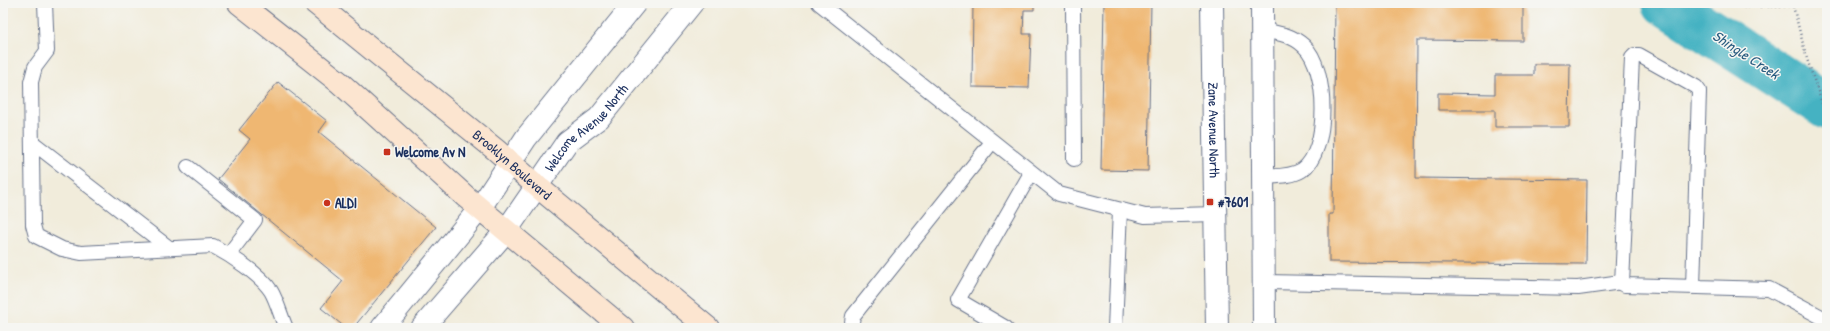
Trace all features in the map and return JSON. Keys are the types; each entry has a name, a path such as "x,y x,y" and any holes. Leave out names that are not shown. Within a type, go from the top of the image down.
{"main road":[{"path":"239,3 339,82 506,231 623,328"},
{"name":"Brooklyn Boulevard","path":"315,3 510,162 708,328"}],"street":[{"path":"382,328 480,208 526,138 635,3"},
{"name":"Welcome Avenue North","path":"422,328 506,231 538,187 567,142 599,118 692,3"},
{"name":"Zane Avenue North","path":"1212,3 1217,328"},
{"path":"1262,3 1264,328"}],"lane":[{"path":"45,3 47,51 35,66 31,82 33,225 36,236 62,249 81,252 213,246 230,254 254,274 271,291 286,328"},
{"path":"818,3 1058,194 1145,216 1215,214"},
{"path":"1073,3 1074,159"},
{"path":"1262,30 1288,35 1304,46 1314,59 1320,78 1322,106 1318,148 1311,162 1301,171 1285,175 1263,177"},
{"path":"1621,282 1632,58 1635,55 1639,55 1696,87 1699,91 1693,287"},
{"path":"32,142 168,247"},
{"path":"852,328 853,316 992,142"},
{"path":"188,167 256,220 230,254"},
{"path":"1006,328 958,300 1031,173"},
{"path":"1115,328 1120,210"},
{"path":"1264,282 1578,288 1621,282 1625,285 1769,289 1827,320"}],"path":[{"path":"1738,3 1744,7 1793,5 1807,59 1827,118"}],"building":[{"path":"973,3 1034,3 1034,10 1024,10 1023,34 1031,34 1029,88 972,87"},
{"path":"1104,3 1151,3 1148,171 1101,170"},
{"path":"1335,3 1523,3 1523,41 1417,40 1416,178 1587,180 1586,264 1329,262 1329,214 1333,214"},
{"path":"1534,64 1570,64 1569,127 1495,127 1495,110 1438,110 1438,93 1495,94 1495,75 1534,75"},
{"name":"ALDI","path":"278,82 327,121 319,132 436,227 353,328 346,328 321,308 343,281 218,179 250,139 239,130"}],"waterway":[{"name":"Shingle Creek","path":"1665,3 1827,107"}],"place":[{"name":"Welcome Av N","path":"387,152"},
{"name":"#7601","path":"1210,202"},
{"name":"ALDI","path":"327,203"}]}
